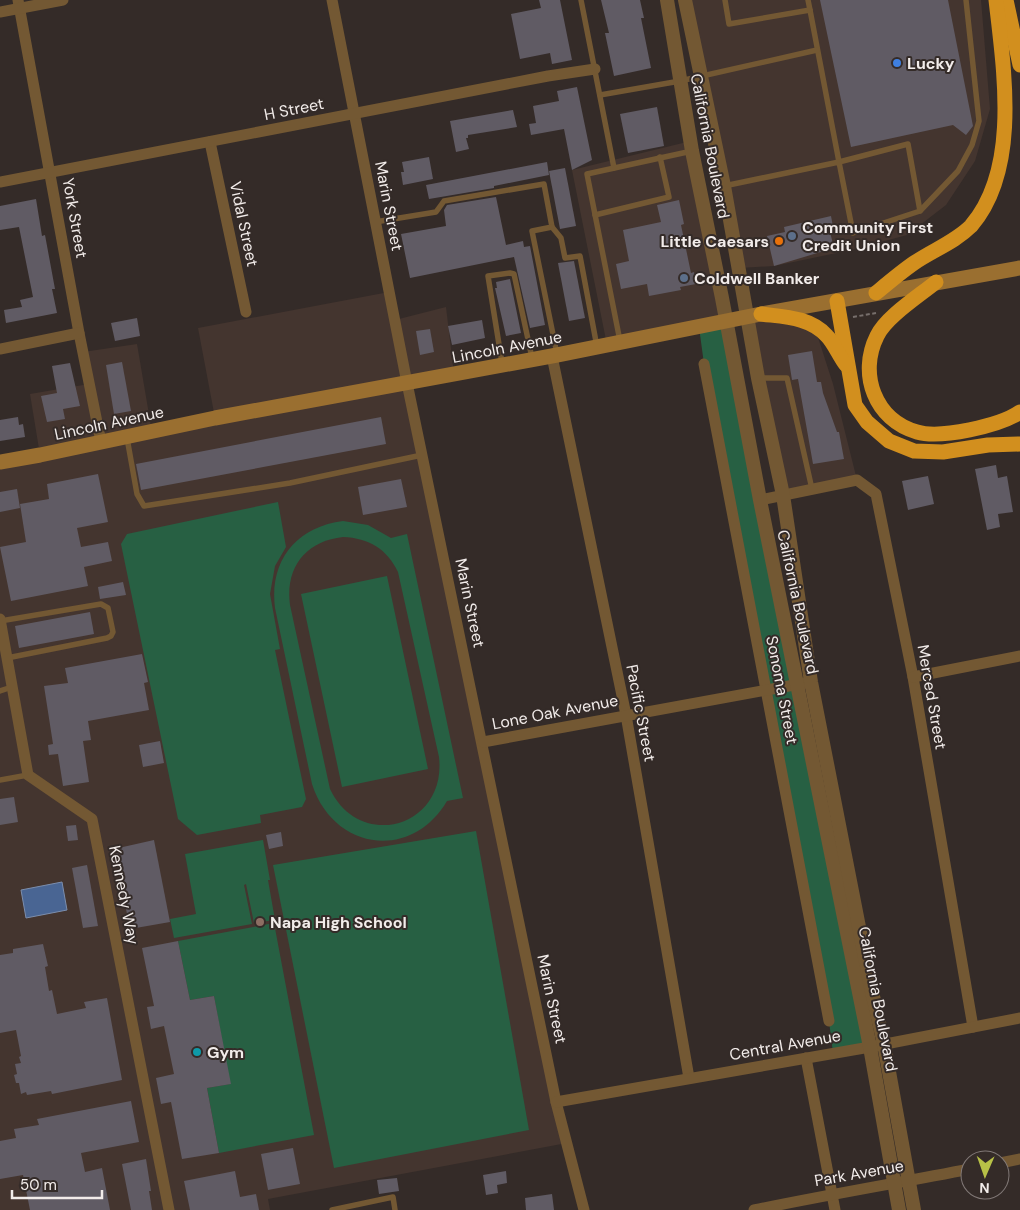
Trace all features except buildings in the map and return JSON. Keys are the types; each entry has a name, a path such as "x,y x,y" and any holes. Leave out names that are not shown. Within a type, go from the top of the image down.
{"highway":[{"path":"876,293 915,262 944,246 971,226 990,202 1001,176 1007,144 1008,112 996,0"},
{"path":"1006,0 1020,65"},
{"path":"936,282 893,316 877,335 870,358 870,383 878,403 895,421 910,429 917,432 940,435 989,426 1020,412"},
{"path":"837,301 855,405 866,422 889,440 914,451 943,452 988,445 1020,444"},
{"path":"754,316 796,318 814,325 827,336 847,366"}],"main road":[{"name":"Lincoln Avenue","path":"0,462 127,438 215,418 555,356 876,293 1020,268"}],"street":[{"path":"0,12 19,4 62,0"},
{"name":"Marin Street","path":"332,0 407,383 483,742 556,1102 584,1210"},
{"name":"California Boulevard","path":"667,0 692,151 727,322 760,500 804,683 870,983 894,1184 899,1210"},
{"name":"California Boulevard","path":"684,0 754,316 758,378 783,495 804,683"},
{"name":"York Street","path":"19,4 79,333 102,442"},
{"name":"H Street","path":"0,182 354,113 595,69"},
{"name":"Vidal Street","path":"210,142 246,312"},
{"path":"0,349 79,333"},
{"name":"Pacific Street","path":"555,356 626,715 689,1078"},
{"name":"Sonoma Street","path":"704,364 829,1021"},
{"name":"Merced Street","path":"760,500 857,480 876,494 913,677 973,1027"},
{"path":"0,620 28,775"},
{"path":"913,677 1020,656"},
{"name":"Lone Oak Avenue","path":"483,742 804,683"},
{"name":"Kennedy Way","path":"28,775 92,819 169,1210"},
{"name":"Central Avenue","path":"556,1102 877,1046 1020,1018"},
{"name":"California Boulevard","path":"877,1046 914,1210"},
{"path":"806,1058 835,1210"},
{"name":"Park Avenue","path":"754,1210 960,1171"}],"lane":[{"path":"581,0 614,168"},
{"path":"725,0 729,24 810,10"},
{"path":"808,0 854,233 920,211 958,170 972,146 980,121 966,0"},
{"path":"600,95 700,77 817,50"},
{"path":"724,186 839,162 908,144 920,211"},
{"path":"620,343 587,174 692,151"},
{"path":"595,215 669,197 660,157"},
{"path":"375,222 436,212 444,201 544,184 552,227 561,238 565,258 580,256 598,347"},
{"path":"552,227 532,231 555,356"},
{"path":"503,365 488,276 510,272 514,274 532,360"},
{"path":"758,378 787,378 812,489"},
{"path":"127,438 137,494 144,506 290,483 422,455"},
{"path":"0,620 102,604 108,608 113,632 107,638 7,658"},
{"path":"0,691 12,687"},
{"path":"0,780 28,775"},
{"path":"332,1210 392,1197 395,1210"}],"path":[{"path":"850,318 883,312"}],"shaded area":[{"path":"685,0 981,0 990,109 975,161 946,205 907,235 851,250 774,266 739,268"},
{"path":"691,141 727,322 607,345 572,170"},
{"name":"Napa High School","path":"389,292 395,320 446,307 454,374 407,383 567,1143 268,1199 270,1210 0,1210 0,462 40,455 30,394 89,384 83,352 137,344 152,432 215,418 198,328"},
{"path":"747,318 814,325 833,384 857,480 783,495"}],"green space":[{"path":"727,322 870,1047 833,1053 829,1021 704,364 699,327"},
{"path":"278,502 286,547 275,566 270,594 280,649 275,650 306,799 302,807 260,815 261,823 197,835 178,819 121,544 127,534"},
{"path":"343,521 368,525 391,538 407,534 463,798 447,801 432,820 414,833 394,840 374,840 354,834 337,823 322,806 312,784 275,608 274,591 276,575 281,561 289,549 299,539 326,525","holes":["343,537 369,542 383,551 398,572 439,757 438,781 430,800 416,814 399,823 380,825 361,820 344,809 330,789 290,605 289,591 291,579 301,558 318,544"]},
{"path":"387,576 428,769 342,787 301,594"},
{"path":"476,831 529,1130 334,1168 273,865"},
{"path":"263,840 275,920 254,923 246,884 244,885 252,924 174,938 170,919 196,914 185,854"},
{"path":"274,923 314,1135 219,1153 207,1088 230,1084 214,996 190,1000 178,941"}],"water":[{"path":"62,882 67,910 26,918 21,890"}],"place":[{"name":"Lucky","path":"897,63"},
{"name":"Community First Credit Union","path":"792,236"},
{"name":"Little Caesars","path":"779,241"},
{"name":"Coldwell Banker","path":"684,278"},
{"name":"Napa High School","path":"260,922"},
{"name":"Gym","path":"197,1052"}]}
